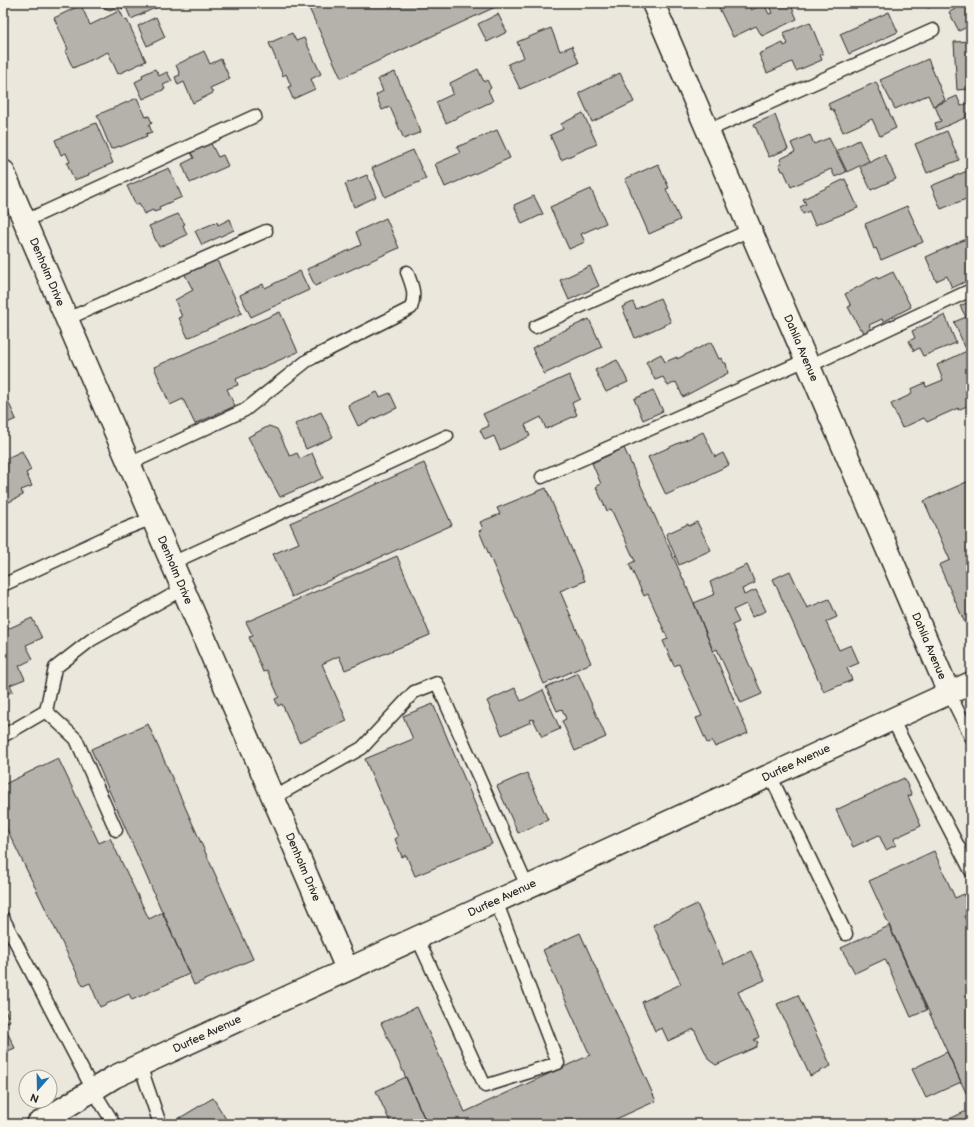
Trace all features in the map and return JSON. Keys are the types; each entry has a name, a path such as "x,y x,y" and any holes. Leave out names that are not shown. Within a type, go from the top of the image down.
{"street":[{"name":"Dahlia Avenue","path":"652,3 949,693"},
{"name":"Denholm Drive","path":"3,171 347,969"},
{"name":"Durfee Avenue","path":"38,1124 114,1077 971,683"}],"lane":[{"path":"707,131 933,30"},
{"path":"25,221 255,116"},
{"path":"535,327 750,230"},
{"path":"67,319 266,231"},
{"path":"129,464 245,410 308,360 411,308 414,299 414,288 407,272"},
{"path":"542,477 808,363 971,290"},
{"path":"172,563 447,436"},
{"path":"3,585 117,532 152,518"},
{"path":"3,736 46,710 55,668 91,640 183,589"},
{"path":"273,798 362,748 414,692 437,683 527,886"},
{"path":"949,693 971,737"},
{"path":"46,710 76,739 116,830"},
{"path":"892,719 971,871"},
{"path":"770,775 846,934"},
{"path":"417,937 485,1086 558,1063 496,901"},
{"path":"3,918 93,1090 114,1124"},
{"path":"140,1065 160,1124"}],"building":[{"path":"100,3 116,3 125,21 127,20 146,61 118,74 108,52 73,68 65,51 68,49 54,18 81,5 90,25 117,12 115,8 110,10 102,7"},
{"path":"119,3 166,3 131,19 126,7 122,9"},
{"path":"314,3 504,3 341,78 308,6"},
{"path":"725,3 748,3 751,10 764,4 769,14 772,13 769,6 776,3 790,3 797,19 762,36 756,26 733,37 718,6"},
{"path":"910,3 921,3 912,7"},
{"path":"926,3 937,3 937,4 928,8"},
{"path":"971,3 971,25 959,31 949,12"},
{"path":"889,12 898,32 849,54 840,34"},
{"path":"498,14 507,32 487,42 478,24"},
{"path":"156,17 165,37 147,46 138,26"},
{"path":"810,22 823,54 820,55 822,60 796,71 792,62 767,73 759,54 783,43 784,46 788,44 783,33"},
{"path":"551,28 560,51 572,46 579,63 520,89 508,64 524,57 517,42"},
{"path":"292,33 296,41 304,38 321,74 311,79 315,89 293,99 288,87 291,86 286,74 283,76 269,43"},
{"path":"971,41 971,89 957,90 954,42"},
{"path":"204,51 210,64 221,59 230,79 210,88 213,93 193,103 184,82 178,85 175,77 180,75 176,65"},
{"path":"928,59 945,100 933,106 928,95 895,109 880,80"},
{"path":"155,69 159,76 167,72 172,81 163,85 165,89 143,99 135,82 143,78 142,75"},
{"path":"478,69 484,82 487,80 491,88 488,90 493,101 446,123 436,102 453,94 450,83"},
{"path":"395,72 421,132 404,139 390,107 382,110 376,95 383,91 378,79"},
{"path":"620,73 634,102 592,122 579,93"},
{"path":"876,82 896,128 880,136 872,119 843,132 833,109 831,110 828,104"},
{"path":"957,96 961,106 971,102 971,113 965,115 967,117 937,130 935,123 941,121 935,106"},
{"path":"137,98 146,117 149,116 152,123 149,125 152,132 146,134 147,136 111,149 97,115"},
{"path":"583,113 597,144 561,160 550,135 563,129 561,124"},
{"path":"775,115 788,149 769,157 754,124"},
{"path":"96,123 113,163 88,174 89,175 74,180 67,163 70,162 66,153 61,155 55,140"},
{"path":"497,130 510,158 445,187 435,164 460,153 457,147"},
{"path":"947,131 959,160 927,173 915,144"},
{"path":"810,135 814,144 829,138 846,172 835,177 831,169 791,187 779,164 782,163 780,159 795,152 791,143"},
{"path":"859,140 869,161 847,172 837,151"},
{"path":"210,142 218,157 223,155 228,166 190,183 182,164 194,158 190,151"},
{"path":"413,150 426,179 385,197 372,168"},
{"path":"885,155 896,179 871,190 860,167"},
{"path":"658,164 669,188 666,189 680,220 649,234 625,179"},
{"path":"169,168 182,197 159,207 160,210 154,212 153,210 144,214 139,203 136,205 127,186"},
{"path":"967,171 971,181 971,197 941,209 931,186"},
{"path":"367,175 376,197 354,207 345,184"},
{"path":"845,179 858,208 815,225 809,211 803,214 800,207 806,204 803,199"},
{"path":"591,189 606,223 581,234 585,242 569,249 550,207"},
{"path":"534,196 543,214 522,224 514,205"},
{"path":"907,206 923,242 881,260 876,248 874,249 865,224"},
{"path":"178,214 185,224 183,225 187,235 159,247 149,226"},
{"path":"386,218 399,248 315,286 307,269 361,245 356,232"},
{"path":"230,219 234,230 202,245 195,231 217,222 218,225"},
{"path":"966,239 971,249 971,279 952,288 947,276 936,281 926,257"},
{"path":"215,256 242,313 188,338 179,318 182,317 175,300 193,290 183,271"},
{"path":"590,266 599,286 569,300 560,280"},
{"path":"300,271 309,290 251,317 240,295 263,284 265,288"},
{"path":"893,272 911,307 883,322 882,319 869,325 871,329 864,333 862,329 860,329 848,307 851,306 845,294 877,277 878,279"},
{"path":"660,298 671,322 635,338 622,307 633,302 636,309"},
{"path":"971,301 971,344 965,347 954,322 966,317 960,306"},
{"path":"280,312 298,352 236,379 238,385 227,389 235,406 195,424 183,399 170,405 154,367"},
{"path":"945,315 956,343 923,356 919,348 914,351 909,341 915,338 912,331"},
{"path":"589,319 602,347 544,374 532,348 551,339 550,337"},
{"path":"3,321 7,330 3,332"},
{"path":"711,342 719,359 721,358 723,363 726,363 728,373 683,397 676,382 668,386 663,377 655,380 646,362 661,354 665,362 677,357 677,359"},
{"path":"971,349 971,404 958,410 958,408 927,422 924,418 902,428 891,404 912,394 911,389 925,383 926,387 943,380 937,365"},
{"path":"617,360 628,382 606,392 595,370"},
{"path":"569,375 580,399 572,403 577,415 546,429 541,417 525,425 530,436 500,450 494,436 485,440 480,430 489,426 483,414"},
{"path":"3,390 16,419 3,425"},
{"path":"653,390 663,411 643,420 634,399"},
{"path":"377,392 380,397 390,393 397,408 358,426 348,405"},
{"path":"321,412 333,437 306,449 295,424"},
{"path":"269,426 277,429 290,456 297,453 300,459 312,453 323,478 280,497 248,437"},
{"path":"703,432 715,457 723,453 729,465 666,495 648,457"},
{"path":"624,448 694,603 748,733 715,747 712,741 707,743 696,718 702,716 679,664 674,666 663,641 668,639 648,594 644,596 629,564 635,561 611,509 607,511 596,487 601,484 592,463"},
{"path":"22,451 31,470 26,473 32,486 21,490 23,495 3,505 3,460"},
{"path":"424,463 452,525 292,597 273,554 299,543 290,523"},
{"path":"971,480 971,620 965,623 939,565 950,560 924,501"},
{"path":"546,488 585,581 560,591 591,663 544,684 479,531 483,529 480,522 500,514 497,508"},
{"path":"697,522 711,550 679,565 666,534 688,524 689,526"},
{"path":"397,556 430,635 345,670 339,656 322,664 347,721 299,742 282,704 278,706 275,699 279,697 267,670 263,672 249,637 253,636 246,622"},
{"path":"747,565 755,583 742,589 744,595 756,590 766,611 752,617 746,604 733,610 739,622 732,625 762,694 741,703 717,649 713,651 694,603 715,594 710,582"},
{"path":"790,571 807,608 829,599 837,617 826,622 839,650 851,645 859,663 847,668 852,680 824,692 773,579"},
{"path":"32,618 42,638 26,645 33,659 19,666 25,679 10,685 13,691 3,696 3,631"},
{"path":"578,673 606,737 575,751 562,721 566,719 562,709 557,711 546,687"},
{"path":"515,688 521,701 543,690 560,729 542,737 533,719 530,720 531,722 502,735 487,701"},
{"path":"433,704 492,844 415,876 406,855 402,857 395,839 398,837 365,759 413,739 403,716"},
{"path":"148,724 253,959 194,985 91,749"},
{"path":"58,758 99,843 110,838 149,919 163,912 189,974 132,1000 129,994 100,1007 90,983 83,986 3,821 3,785"},
{"path":"527,773 548,820 518,833 497,786"},
{"path":"904,778 912,795 908,796 921,826 893,839 896,845 886,850 879,835 853,847 836,810"},
{"path":"934,851 955,898 964,894 971,910 971,913 964,916 971,931 971,1093 967,1095 869,881"},
{"path":"697,904 724,964 751,951 765,980 738,992 759,1037 754,1040 758,1042 756,1047 716,1065 709,1060 694,1029 668,1041 662,1028 655,1031 642,1002 681,984 653,925"},
{"path":"889,926 927,1010 911,1017 885,959 855,973 841,948"},
{"path":"580,933 656,1101 605,1124 427,1124 381,1023 417,1007 465,1112 590,1055 543,950"},
{"path":"798,995 831,1066 810,1076 777,1004"},
{"path":"3,1006 10,1021 3,1024"},
{"path":"3,1024 15,1048 3,1053"},
{"path":"947,1052 961,1082 926,1098 912,1069"},
{"path":"406,1077 427,1124 391,1124 376,1091"},
{"path":"213,1098 229,1124 175,1124 173,1122"},
{"path":"971,1109 971,1124 949,1124 947,1120"},
{"path":"372,1120 373,1124 364,1124"}]}
